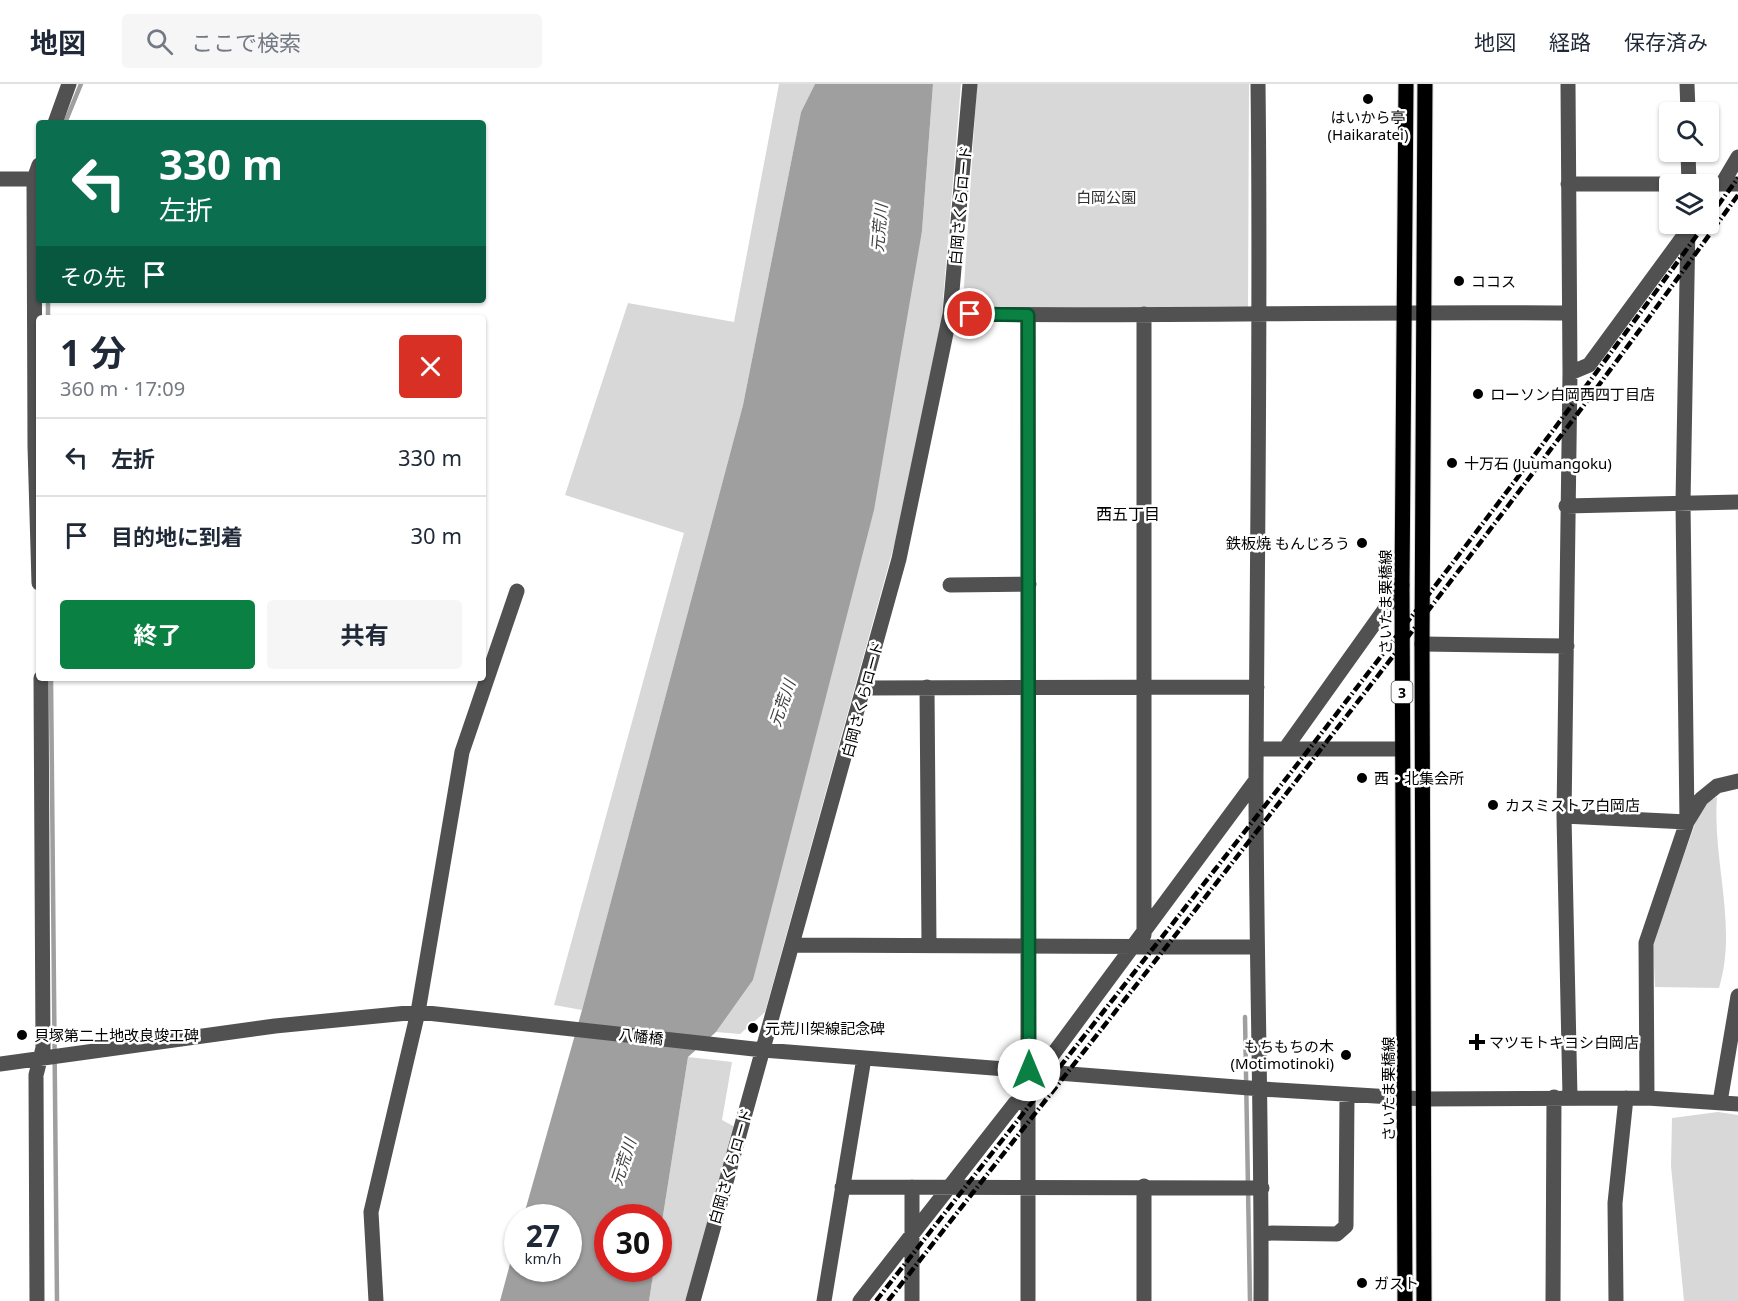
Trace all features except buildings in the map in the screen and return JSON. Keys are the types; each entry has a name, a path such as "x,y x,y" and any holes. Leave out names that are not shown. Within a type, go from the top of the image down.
{"main road":[{"name":"さいたま栗橋線","path":"1405,1301 1406,1097 1402,585 1406,311 1406,84"},
{"name":"3","path":"1424,1301 1422,644 1425,84"}],"street":[{"path":"56,120 69,84"},
{"name":"白岡さくらロード","path":"693,1301 899,559 950,314 970,84"},
{"path":"1258,84 1260,315 1256,780 1257,947 1262,1089 1262,1301"},
{"path":"1568,84 1570,373 1566,507 1567,646 1564,816 1570,1097"},
{"path":"1687,84 1688,102"},
{"path":"1722,184 1738,157"},
{"path":"0,179 36,172 36,480"},
{"path":"1568,184 1659,183"},
{"path":"1719,184 1738,184"},
{"path":"1570,373 1589,365 1683,234"},
{"path":"1687,822 1683,503 1688,234"},
{"path":"950,314 1260,315 1406,311 1569,314"},
{"path":"1144,314 1144,935"},
{"path":"1028,315 1029,947 1036,1071 1028,1100 1028,1301"},
{"path":"1566,507 1738,502"},
{"path":"950,585 1029,584"},
{"path":"1285,749 1402,585"},
{"path":"376,1301 371,1212 418,1012 462,752 517,591"},
{"path":"1422,644 1567,646"},
{"path":"37,1301 36,1075 43,1048 41,681"},
{"path":"927,687 929,946"},
{"path":"865,688 1257,687"},
{"path":"1257,749 1402,749"},
{"path":"1036,1071 1045,1065 1144,935 1256,780"},
{"path":"1647,1098 1646,942 1687,822 1701,799 1716,786 1738,781"},
{"path":"1564,816 1687,822"},
{"path":"793,945 1257,947"},
{"path":"1720,1102 1738,996"},
{"name":"八幡橋","path":"0,1064 275,1026 418,1012 763,1050 1347,1095 1425,1099 1647,1098 1738,1104"},
{"path":"824,1301 864,1058"},
{"path":"1262,1233 1337,1234 1346,1226 1347,1095"},
{"path":"1553,1301 1554,1097"},
{"path":"1616,1301 1615,1203 1626,1098"},
{"path":"860,1301 1015,1103 1028,1100"},
{"path":"1144,1186 1144,1301"},
{"path":"842,1187 1262,1188"},
{"path":"912,1187 912,1301"}],"green space":[{"path":"779,84 815,84 801,112 743,405 582,1010 554,1005 684,533 565,495 628,303 734,322"},
{"path":"933,84 961,84 941,324 900,524 765,1012 740,1034 716,1032 753,980 922,231"},
{"name":"白岡公園","path":"977,84 1249,84 1248,309 966,307 963,301"},
{"path":"1717,797 1716,821 1726,941 1719,988 1655,987 1653,943 1702,804"},
{"path":"688,1057 732,1062 722,1120 735,1127 687,1301 649,1301 652,1282 672,1282 672,1204 665,1204"},
{"path":"1718,1112 1738,1115 1738,1301 1684,1301 1671,1166 1672,1118"}],"water":[{"name":"元荒川","path":"815,84 933,84 922,231 874,510 753,980 716,1032 688,1057 665,1204 594,1204 594,1282 652,1282 649,1301 500,1301 505,1282 582,1282 582,1204 527,1204 582,1010 743,405 801,112"}],"waterway":[{"path":"66,120 81,84"},
{"path":"48,303 48,315"},
{"path":"51,681 57,1301"},
{"path":"1245,1017 1250,1301"}],"railway":[{"path":"1719,204 1738,178"},
{"path":"888,1301 1425,614 1635,336 1738,195"},
{"path":"876,1301 1400,632 1605,361 1698,234"}],"place":[{"name":"はいから亭 (Haikaratei)","path":"1368,99"},
{"name":"ココス","path":"1459,281"},
{"name":"ローソン白岡西四丁目店","path":"1478,394"},
{"name":"十万石 (Juumangoku)","path":"1452,463"},
{"name":"鉄板焼 もんじろう","path":"1362,543"},
{"name":"西・北集会所","path":"1362,778"},
{"name":"カスミストア白岡店","path":"1493,805"},
{"name":"元荒川架線記念碑","path":"753,1028"},
{"name":"貝塚第二土地改良竣工碑","path":"22,1035"},
{"name":"マツモトキヨシ白岡店","path":"1477,1042"},
{"name":"もちもちの木 (Motimotinoki)","path":"1346,1055"},
{"name":"ガスト","path":"1362,1283"}],"district":[{"name":"西五丁目","path":"1128,514"}],"route":[{"path":"970,314 1028,315 1029,1070"}]}
